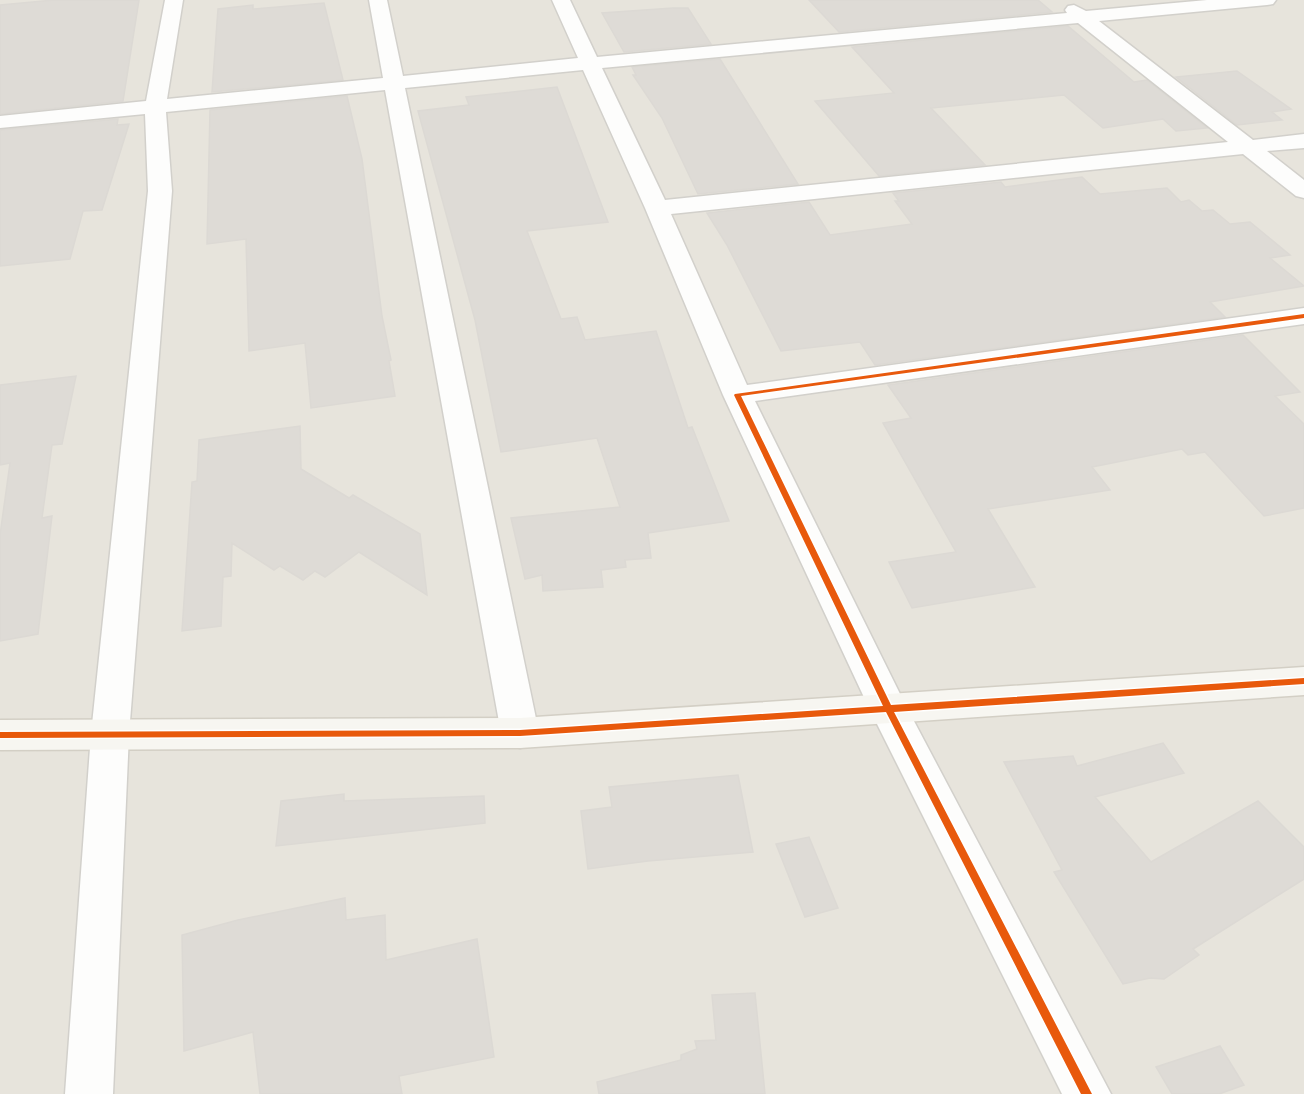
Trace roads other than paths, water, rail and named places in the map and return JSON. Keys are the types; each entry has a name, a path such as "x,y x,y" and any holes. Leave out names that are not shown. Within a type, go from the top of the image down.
{"street":[{"path":"89,1094 110,734 160,191 155,107 174,0"},
{"path":"378,0 520,733"},
{"path":"561,0 657,208 737,395 888,708 1087,1094"},
{"path":"1063,0 1304,191"},
{"path":"0,122 395,84 813,40 1084,18 1267,0"},
{"path":"657,208 1304,141"},
{"path":"737,395 1304,316"},
{"path":"0,735 520,733 1304,681"}]}
